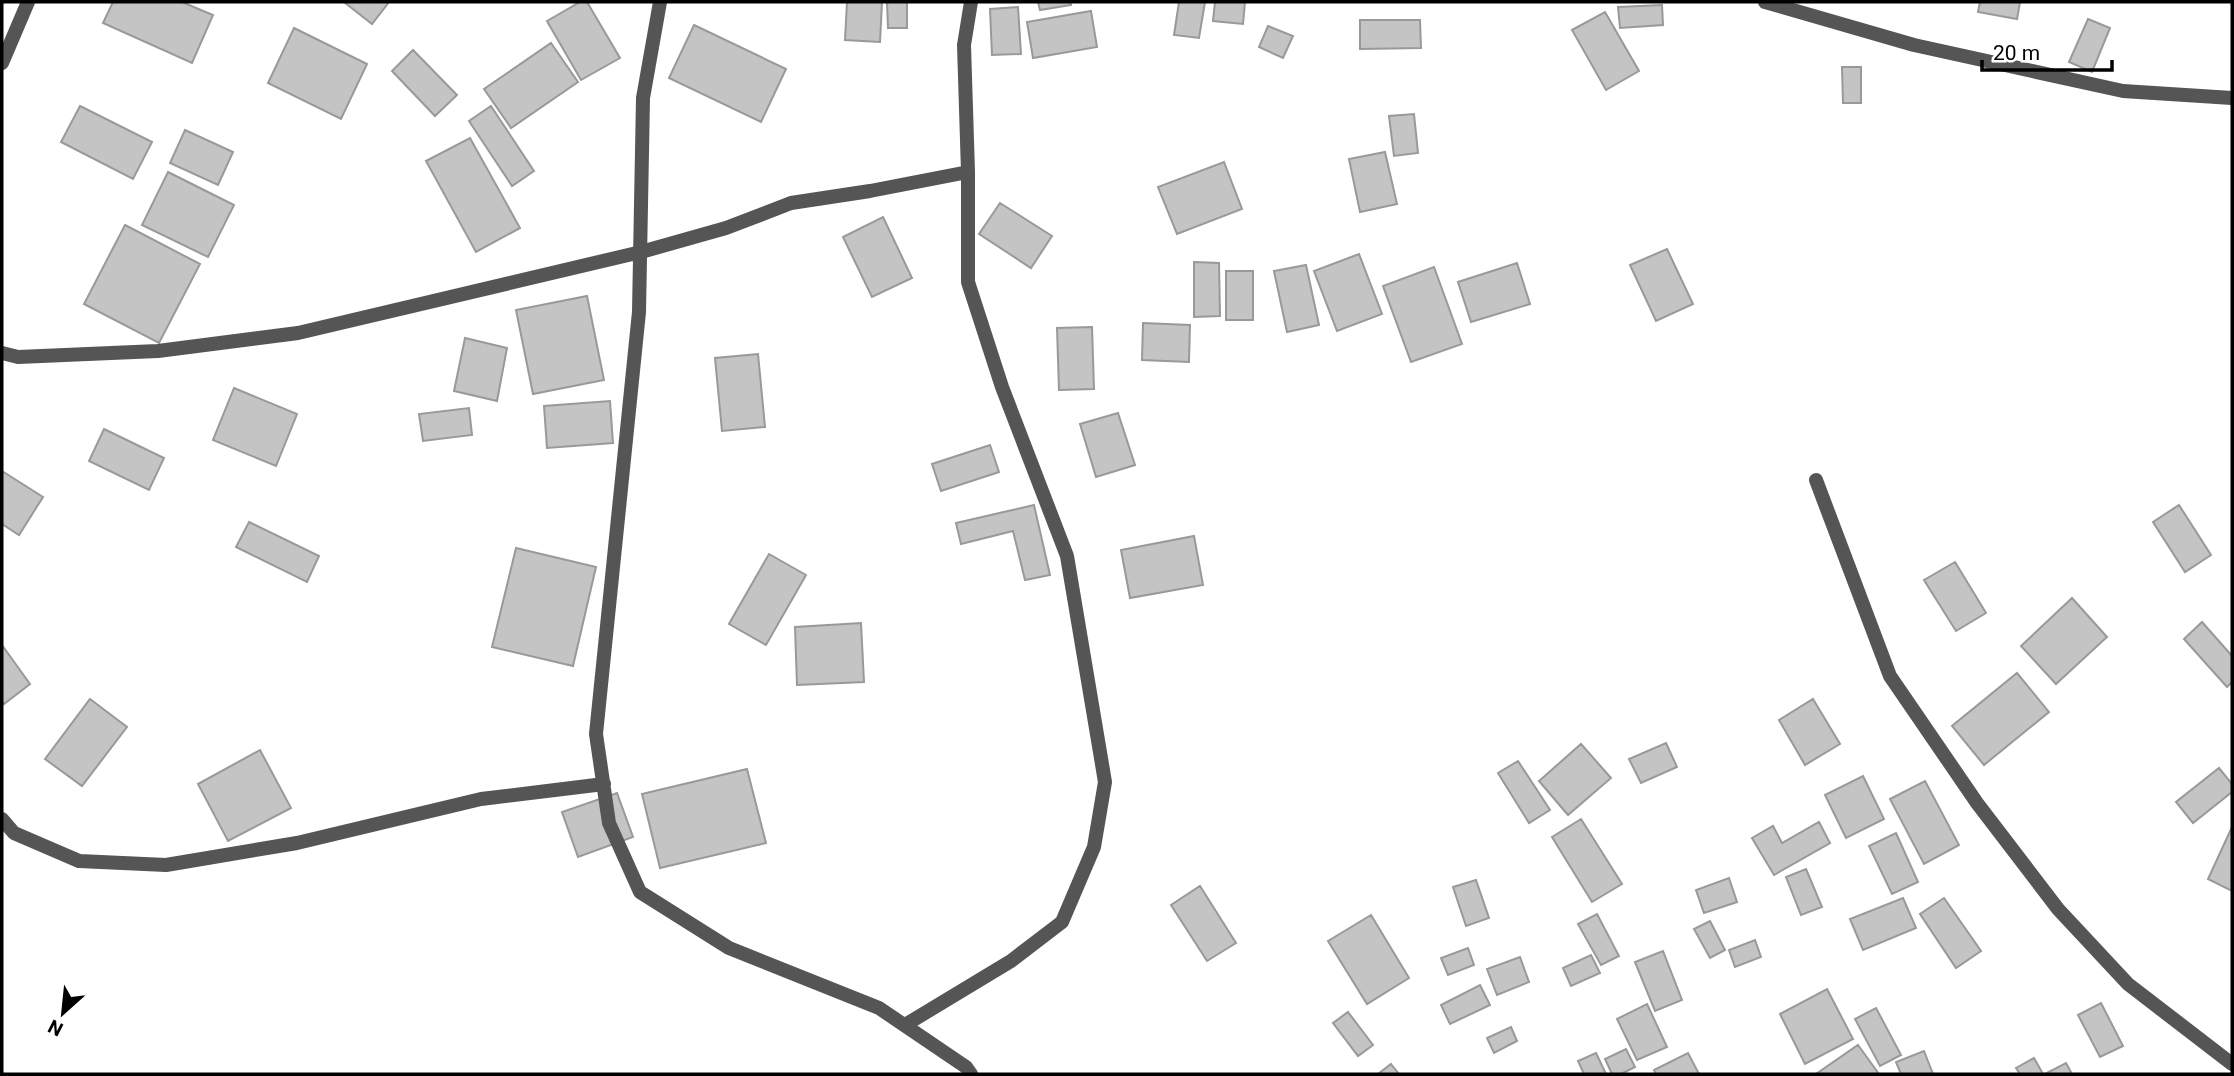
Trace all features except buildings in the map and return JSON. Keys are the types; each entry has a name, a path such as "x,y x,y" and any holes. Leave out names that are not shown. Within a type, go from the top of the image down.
{"street":[{"path":"2,63 28,2"},
{"path":"660,2 643,98 639,312 596,734 610,823 640,892 729,948 879,1008 966,1067 971,1074"},
{"path":"905,1025 1012,961 1062,922 1094,847 1105,782 1067,556 1002,387 968,282 964,46 971,2"},
{"path":"1765,2 1914,45 2123,91 2232,98"},
{"path":"2,353 18,357 158,351 298,333 641,252 726,228 792,203 968,172"},
{"path":"1816,480 1890,676 1977,803 2058,909 2127,984 2232,1064"},
{"path":"2,820 15,833 79,861 166,865 297,843 481,799 604,784"}]}
